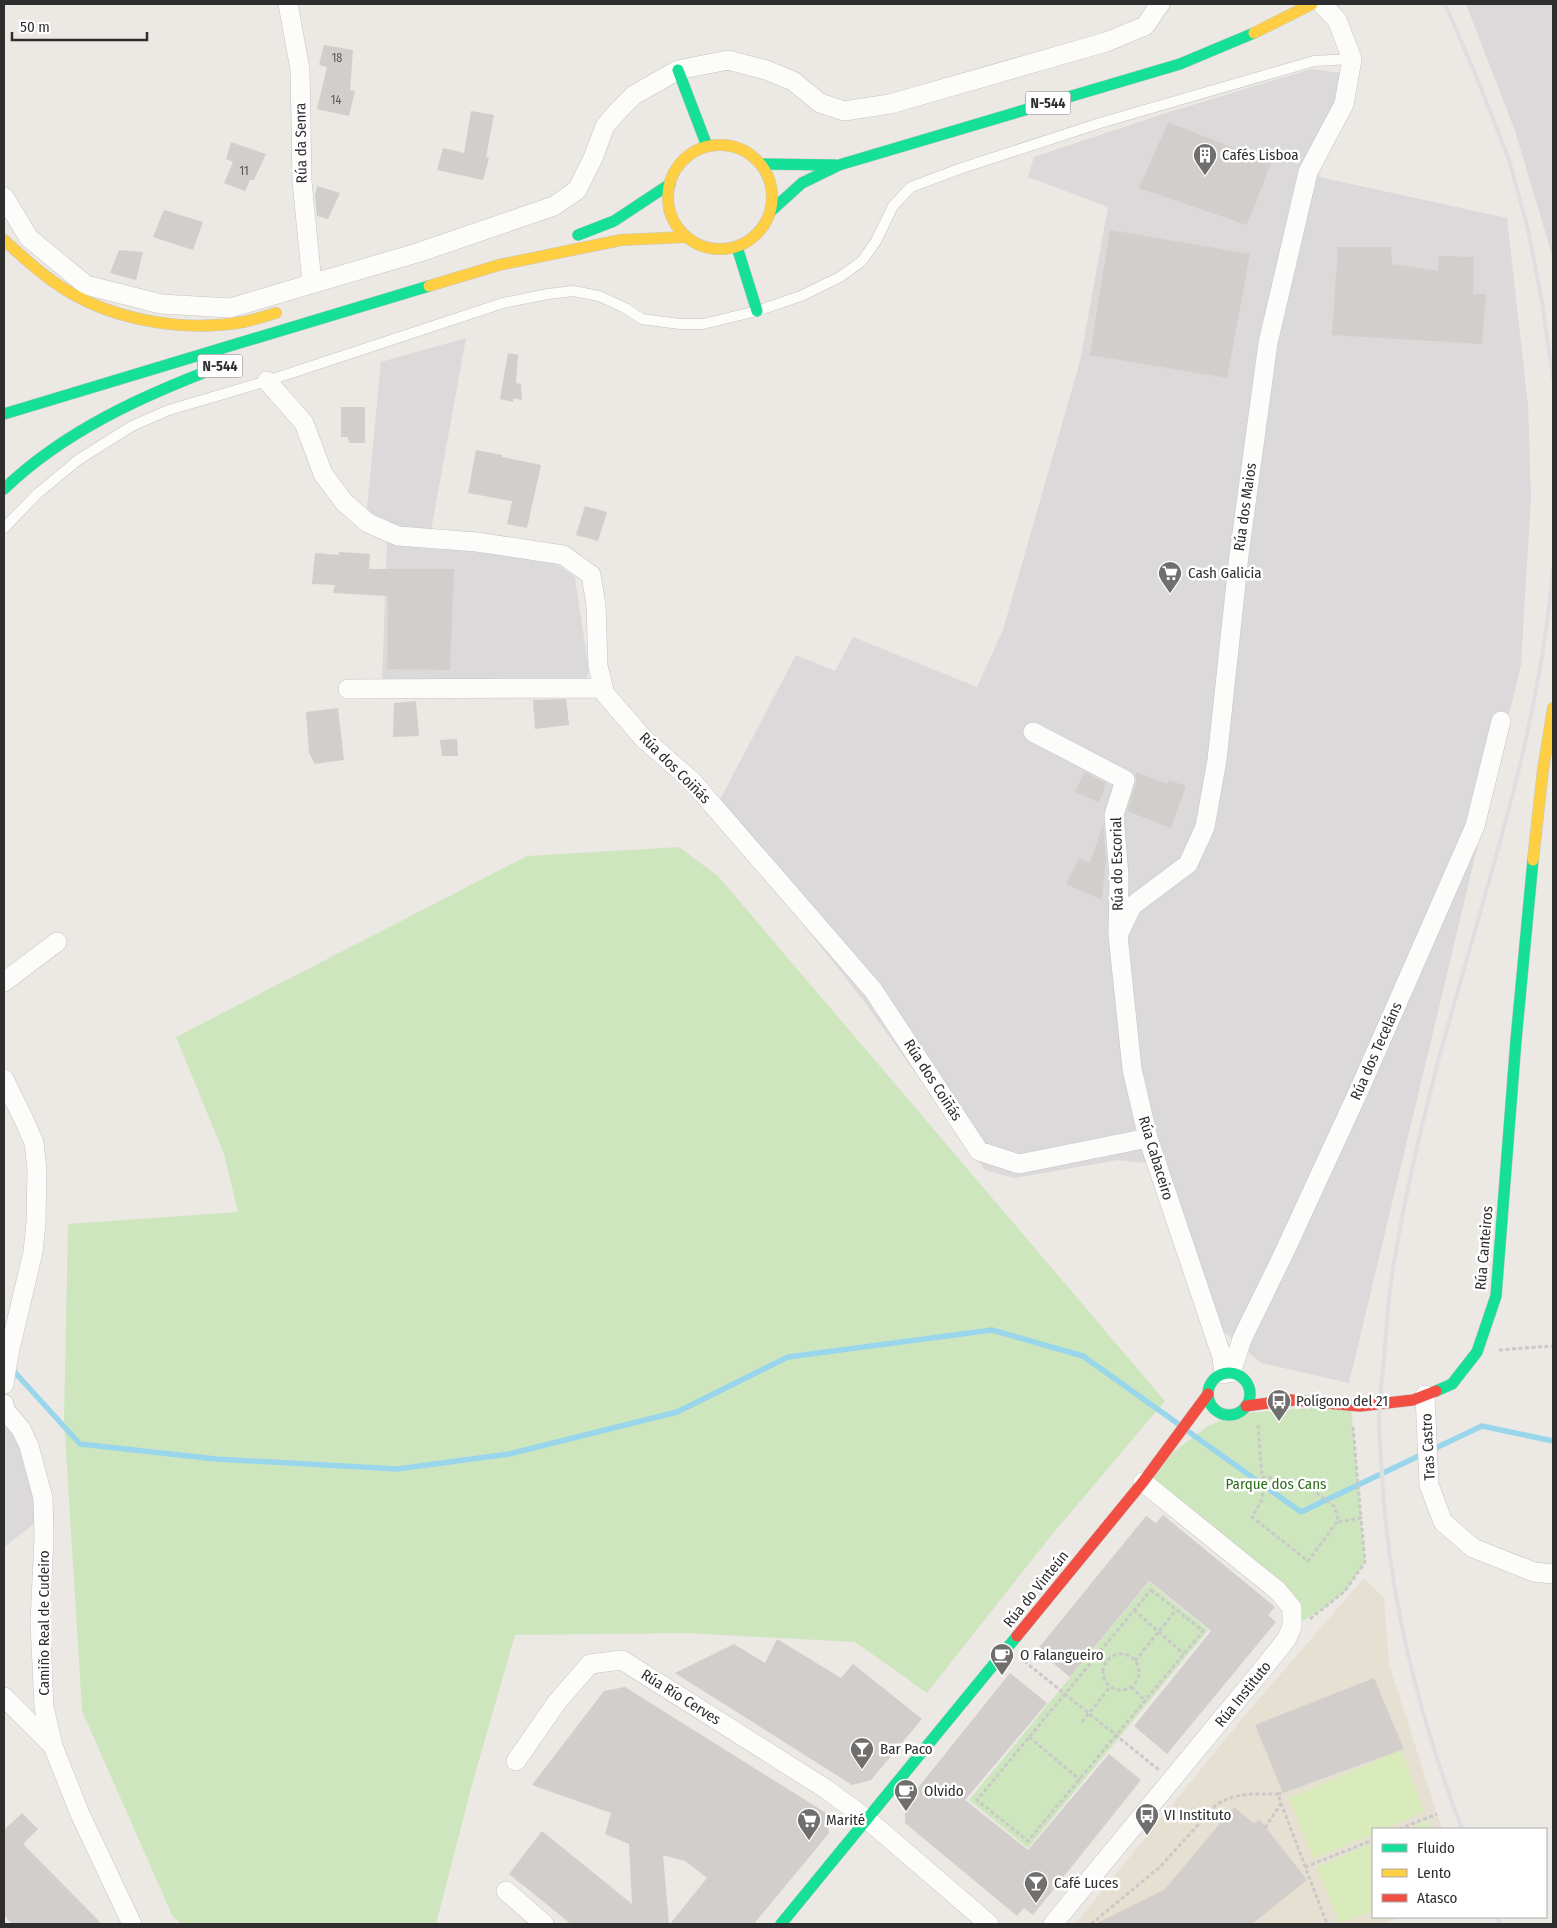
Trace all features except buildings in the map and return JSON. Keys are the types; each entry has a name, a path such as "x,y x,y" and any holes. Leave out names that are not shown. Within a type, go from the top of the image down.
{"main road":[{"name":"N-544","path":"707,146 688,155 678,166 670,184 668,200 671,214 676,224 686,236 700,245 715,248 737,247 755,235 772,211 802,183 839,165 1180,64 1254,33 1312,4"},
{"path":"678,70 707,146 737,147 750,154 761,164 771,184 772,211"},
{"name":"N-544","path":"761,164 839,165"},
{"name":"N-544","path":"499,265 614,221 670,184"},
{"name":"N-544","path":"4,414 499,265 621,240 686,236"},
{"path":"4,240 32,266 75,296 132,317 188,326 242,322 288,310"},
{"path":"737,247 757,311"},
{"name":"N-544","path":"370,291 454,278"},
{"name":"N-544","path":"359,320 454,278"},
{"name":"N-544","path":"4,488 53,449 115,411 183,380 233,362"},
{"name":"Rúa Canteiros","path":"1291,1400 1360,1406 1413,1400 1452,1384 1477,1352 1496,1296 1534,845 1545,754 1553,708"},
{"path":"1248,1384 1250,1391 1246,1406 1241,1412 1226,1415 1213,1409 1208,1400 1209,1386 1214,1379 1228,1373 1239,1375 1248,1384 1291,1400"},
{"path":"1142,1482 1208,1394"},
{"path":"1246,1406 1291,1400"},
{"path":"1214,1423 1226,1415"},
{"path":"1142,1482 1184,1444"},
{"name":"Rúa do Vinteún","path":"781,1924 868,1820 1142,1482"}],"street":[{"name":"Rúa da Senra","path":"288,4 300,69 302,181 312,283"},
{"path":"4,197 29,238 86,285 162,304 230,308 420,252 554,206 577,190 593,158 605,126 619,110 634,95 678,70 728,60 756,67 793,81 820,103 844,111 890,104 1106,42 1145,26 1160,4"},
{"path":"1322,4 1337,20 1352,58"},
{"name":"Rúa dos Maios","path":"1118,935 1132,906 1188,864 1205,827 1217,760 1239,555 1268,343 1308,172 1344,104 1352,58"},
{"name":"Rúa dos Coiñás","path":"267,381 304,423 323,474 344,502 368,523 398,536 477,542 563,555 591,575 596,605 598,666 605,694 644,739 692,782 873,990 979,1150 1019,1164 1148,1138"},
{"path":"348,689 603,688"},
{"name":"Rúa dos Teceláns","path":"1228,1373 1242,1339 1356,1097 1475,826 1501,721"},
{"name":"Rúa do Escorial","path":"1033,732 1125,780 1114,815 1119,876 1118,935"},
{"name":"Rúa Cabaceiro","path":"1118,935 1132,1068 1148,1138 1228,1373"},
{"path":"4,982 58,942"},
{"path":"4,1079 34,1143 37,1169 33,1252 9,1354 4,1384"},
{"name":"Tras Castro","path":"1425,1395 1428,1485 1443,1522 1473,1548 1534,1572 1553,1574"},
{"name":"Camiño Real de Cudeiro","path":"4,1407 21,1429 29,1446 42,1498 44,1537 40,1622 44,1707 53,1746 80,1814 132,1924"},
{"name":"Rúa Instituto","path":"1053,1924 1286,1640 1292,1627 1292,1608 1278,1591 1142,1482"},
{"name":"Rúa Río Cerves","path":"516,1761 557,1702 590,1664 622,1660 826,1789 868,1820"},
{"path":"4,1697 53,1746"},
{"path":"868,1820 989,1924"},
{"path":"506,1892 544,1924"}],"lane":[{"path":"4,528 37,494 78,460 132,426 169,410 267,381 503,303 548,294 573,292 598,296 625,308 642,319 680,324 704,324 757,311 801,296 840,277 862,261 876,241 893,206 911,187 962,168 1100,123 1314,61 1352,58"}],"path":[{"path":"1477,1352 1553,1346"},
{"path":"1310,1619 1345,1591 1365,1562 1351,1405"},
{"path":"1258,1428 1263,1498 1252,1517 1308,1561 1337,1522 1338,1516 1334,1506 1301,1481 1262,1478"},
{"path":"1337,1522 1361,1518"},
{"path":"1151,1590 1203,1631 1028,1840 977,1800 1134,1610 1151,1590"},
{"path":"1134,1610 1184,1654"},
{"path":"1135,1661 1176,1610"},
{"path":"1008,1648 1172,1781"},
{"path":"1118,1654 1130,1657 1135,1661 1138,1666 1139,1677 1131,1688 1120,1690 1110,1687 1103,1677 1104,1665 1107,1660 1118,1654"},
{"path":"1082,1722 1110,1687"},
{"path":"1131,1688 1146,1700"},
{"path":"1029,1737 1080,1780"},
{"path":"1090,1924 1160,1867 1216,1805 1227,1798 1241,1795 1278,1794 1283,1792"},
{"path":"1278,1794 1327,1924"},
{"path":"1266,1828 1281,1803"},
{"path":"1402,1828 1437,1814"},
{"path":"1305,1867 1372,1840"}],"shaded area":[{"path":"1466,4 1553,4 1553,258 1515,131"},
{"path":"1311,69 1357,75 1320,159 1319,177 1507,218 1528,405 1531,498 1521,665 1349,1383 1261,1363 1221,1329 1146,1163 1118,1160 1014,1178 985,1170 866,1004 714,811 796,655 835,671 853,637 977,687 1003,630 1080,361 1108,207 1028,177 1034,157 1163,114"},
{"path":"466,338 430,536 366,518 381,362"},
{"path":"387,543 431,549 486,551 550,560 575,577 589,671 586,681 382,681"},
{"path":"4,1416 19,1439 38,1521 4,1547"},
{"path":"1364,1578 1384,1598 1389,1664 1442,1828 1372,1828 1372,1918 1398,1918 1383,1924 1075,1924 1246,1714"}],"green space":[{"path":"679,847 718,876 1165,1401 1050,1537 927,1693 855,1642 687,1633 515,1635 473,1781 436,1924 182,1924 173,1917 82,1711 64,1419 68,1224 238,1212 224,1154 176,1037 527,856"},
{"name":"Parque dos Cans","path":"1351,1405 1365,1562 1345,1591 1326,1607 1292,1627 1292,1608 1143,1482 1176,1450 1208,1426 1236,1414"},
{"path":"1149,1582 1208,1630 1028,1848 969,1800"},
{"path":"1401,1750 1424,1812 1386,1828 1372,1828 1372,1834 1313,1859 1289,1798"},
{"path":"1426,1821 1429,1828 1408,1828"},
{"path":"1372,1843 1372,1911 1340,1923 1316,1867"}],"waterway":[{"path":"10,1367 80,1444 216,1459 397,1469 509,1454 677,1412 788,1357 992,1330 1083,1356 1177,1423"},
{"path":"1189,1432 1301,1512 1482,1426 1553,1441"}],"railway":[{"path":"1445,4 1475,73 1509,160 1528,229 1542,302 1553,378"},
{"path":"1462,1828 1446,1786 1419,1699 1399,1611 1391,1567 1386,1522 1379,1432 1380,1400 1390,1293 1406,1199 1435,1073 1521,760 1546,633 1553,568"},
{"path":"1497,1918 1500,1924"}],"traffic: fast":[{"path":"771,211 802,183 839,165 1180,64 1254,33"},
{"path":"678,70 707,146"},
{"path":"761,164 835,165"},
{"path":"578,235 614,221 670,184"},
{"path":"737,247 757,311"},
{"path":"4,414 429,286"},
{"path":"4,489 27,468 79,432 134,402 221,366"},
{"path":"1436,1391 1452,1384 1477,1352 1496,1296 1516,1040 1533,860"},
{"path":"1233,1373 1241,1376 1247,1382 1250,1394 1247,1406 1241,1412 1225,1415 1217,1412 1211,1406 1208,1390 1211,1382 1217,1376 1233,1373"},
{"path":"781,1924 1017,1636"}],"traffic: slow":[{"path":"1254,33 1312,4"},
{"path":"720,145 740,149 757,160 768,177 772,197 768,217 757,234 740,245 720,249 700,245 683,234 672,217 668,197 672,177 683,160 700,149 720,145"},
{"path":"429,286 499,265 621,240 686,237"},
{"path":"4,240 42,273 66,290 86,301 129,316 152,321 198,326 243,322 276,313"},
{"path":"1533,860 1543,770 1553,708"}],"traffic: jam":[{"path":"1246,1406 1291,1400 1360,1406 1413,1400 1436,1391"},
{"path":"1017,1636 1143,1482 1208,1394"}],"place":[{"name":"Cafés Lisboa","path":"1205,176"},
{"name":"Cash Galicia","path":"1170,594"},
{"name":"Polígono del 21","path":"1279,1422"},
{"name":"O Falangueiro","path":"1002,1676"},
{"name":"Bar Paco","path":"862,1770"},
{"name":"Olvido","path":"906,1812"},
{"name":"VI Instituto","path":"1147,1836"},
{"name":"Marité","path":"809,1841"},
{"name":"Café Luces","path":"1036,1904"}]}
